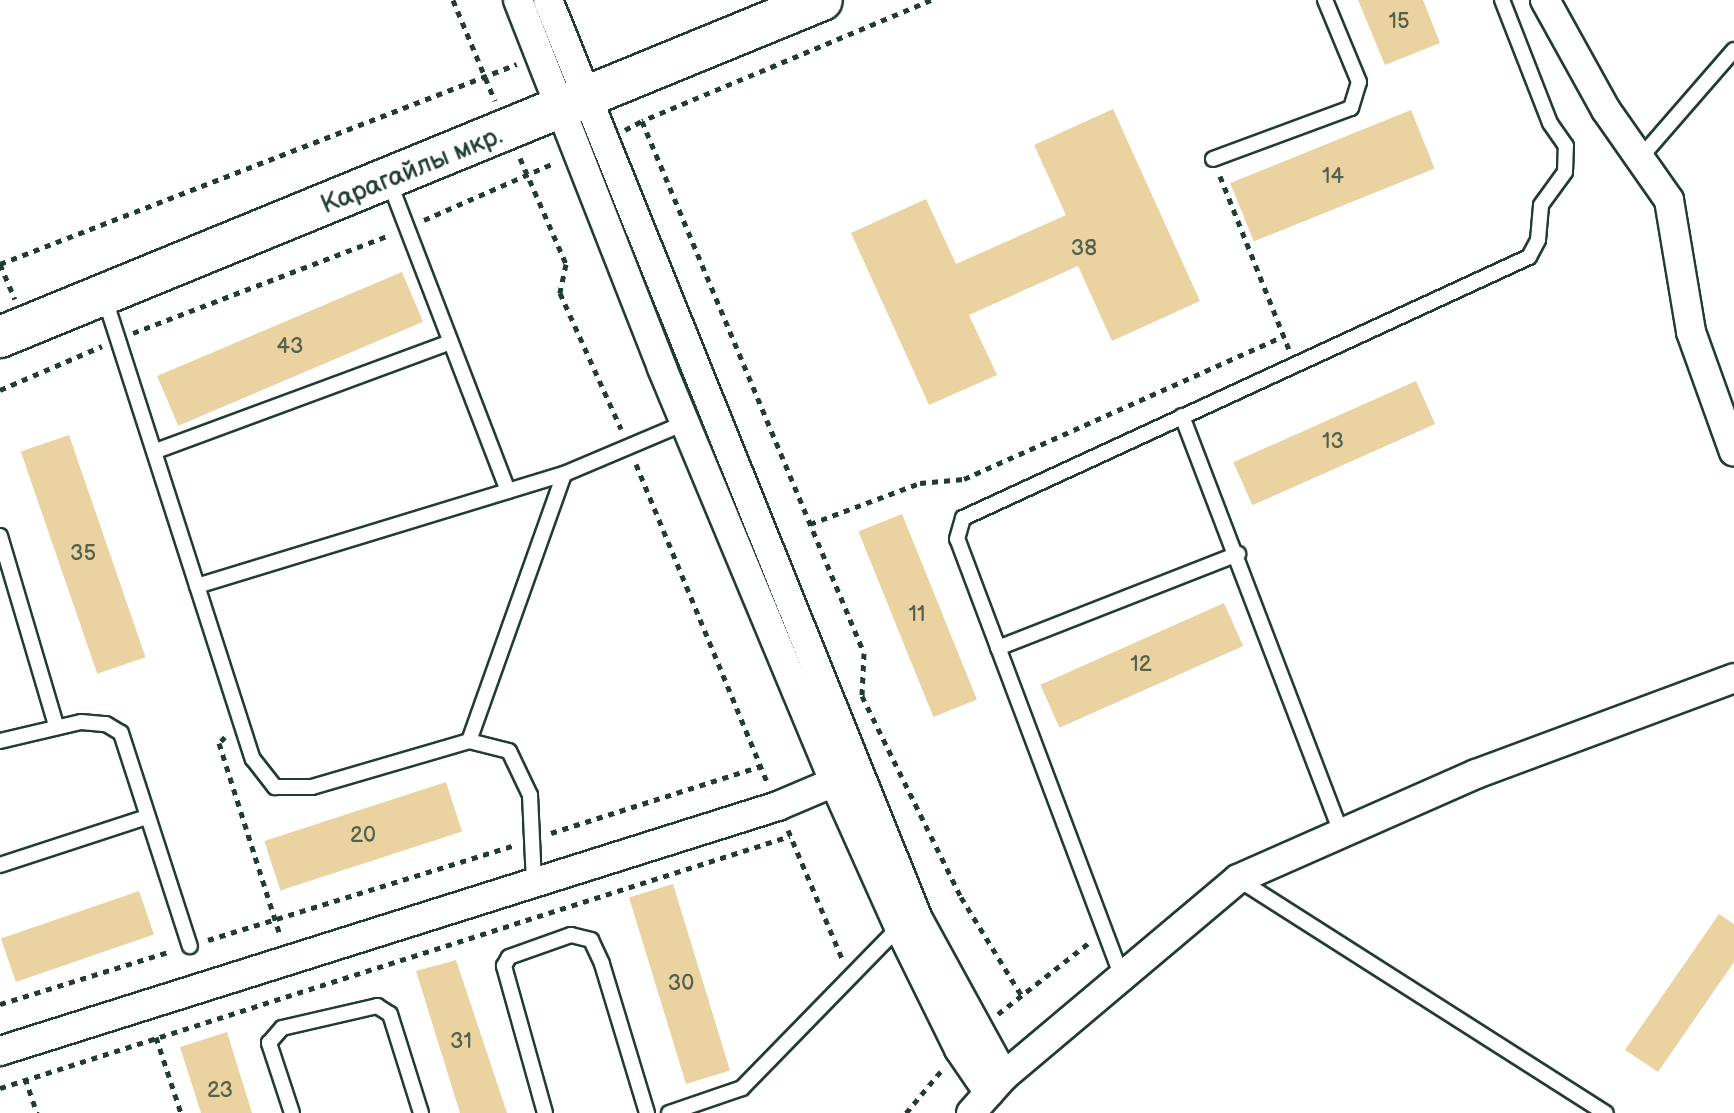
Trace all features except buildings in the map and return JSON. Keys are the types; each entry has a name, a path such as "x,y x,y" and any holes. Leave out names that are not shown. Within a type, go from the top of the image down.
{"street":[{"path":"518,0 540,54 576,104 846,778 899,927 967,1040"},
{"path":"548,0 576,104 685,423 846,778 918,919 988,1094 1238,879 1343,836 1476,774 1734,678"},
{"name":"Карагайлы мкр.","path":"0,337 508,132 822,0"},
{"path":"1545,0 1606,110 1669,200 1691,332 1734,452"},
{"path":"7,1049 778,806 846,778"}],"lane":[{"path":"1213,159 1351,108 1359,82 1325,0"},
{"path":"1122,977 957,539 963,518 1518,265 1534,250 1541,205 1565,172 1566,146 1550,123 1502,0"},
{"path":"1640,158 1734,50"},
{"path":"389,180 508,491"},
{"path":"104,295 253,759 275,787 312,787 469,741 509,751 530,795 534,883"},
{"path":"156,451 451,342"},
{"path":"1182,416 1238,554 1343,836"},
{"path":"197,586 564,474 685,423"},
{"path":"469,741 564,474"},
{"path":"0,536 56,725"},
{"path":"998,648 1238,554"},
{"path":"0,741 56,725 94,722 116,728 190,946"},
{"path":"0,865 147,817"},
{"path":"1238,879 1606,1113"},
{"path":"669,1113 689,1110 742,1088 851,980 899,927"},
{"path":"545,1113 504,966 509,957 571,935 591,940 602,964 647,1113"},
{"path":"292,1113 269,1043 282,1028 377,1006 390,1014 421,1113"}],"path":[{"path":"453,0 566,264 560,293 629,447 851,980"},
{"path":"931,0 642,121 864,653 862,696 961,897 1022,996"},
{"path":"0,264 540,54"},
{"path":"1213,159 1295,365"},
{"path":"0,390 118,339 408,227 528,176"},
{"path":"810,524 920,483 964,479 1284,336"},
{"path":"242,724 219,743 287,960 300,992"},
{"path":"0,1004 761,766"},
{"path":"0,1088 790,836"},
{"path":"906,1113 967,1040 1104,930"},
{"path":"146,1006 181,1113"},
{"path":"7,1049 25,1080 37,1113"}]}
